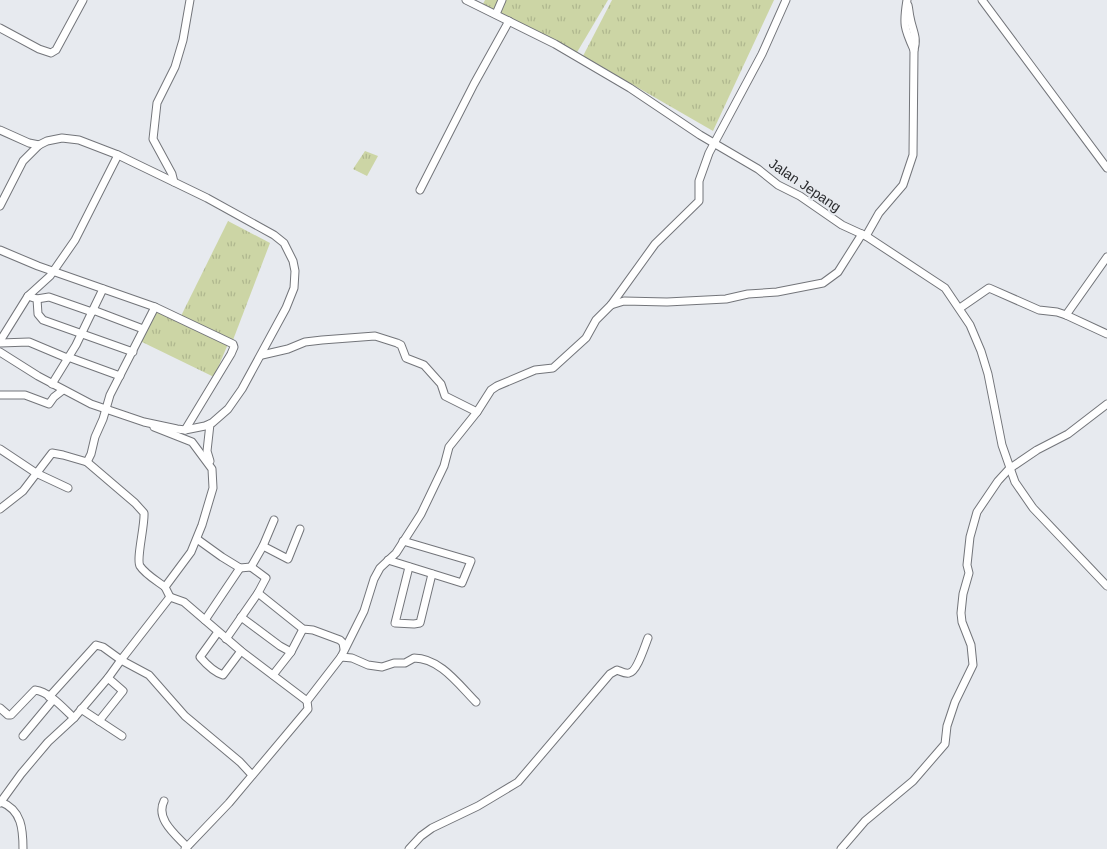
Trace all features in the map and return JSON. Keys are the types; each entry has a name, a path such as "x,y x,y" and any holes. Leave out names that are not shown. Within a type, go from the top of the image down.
{"street":[{"path":"0,28 39,49 51,53 56,50 83,0"},
{"path":"174,182 172,174 153,139 157,103 175,67 183,40 190,0"},
{"name":"Jalan Jepang","path":"466,0 555,44 625,85 715,144 758,169 778,185 800,196 835,221 864,235 945,288 960,308 981,351 988,374 1002,444 1015,482 1034,508 1107,586"},
{"path":"496,14 502,0"},
{"path":"307,702 341,657 364,611 374,579 380,568 396,553 422,514 444,466 449,447 492,390 496,386 535,370 552,368 586,338 596,320 611,305 655,244 699,201 700,181 709,153 762,54 786,0"},
{"path":"982,0 1107,168"},
{"path":"611,305 624,301 657,302 726,299 748,294 777,292 823,283 838,272 879,213 903,185 914,155 914,50 916,35 910,19 907,1"},
{"path":"420,190 509,21"},
{"path":"0,130 29,143 39,145"},
{"path":"0,206 23,161 39,145 71,138 118,155 207,198 274,235 284,243 290,254 295,271 294,288 262,355 232,404 210,424 198,428 185,430 144,422"},
{"path":"0,342 28,296 49,278 79,233 118,155"},
{"path":"0,250 38,266 155,307 234,346 212,387 185,430"},
{"path":"1066,315 1107,258"},
{"path":"960,308 989,288 1039,310 1066,315 1102,330 1107,334"},
{"path":"52,384 81,334 103,289"},
{"path":"28,296 37,299 49,297 143,329"},
{"path":"37,299 40,318 133,352"},
{"path":"87,462 110,395 155,307"},
{"path":"262,355 288,349 305,342 376,336 401,345 406,358 424,366 441,384 445,396 477,412"},
{"path":"0,342 29,342 120,376"},
{"path":"0,352 52,384 91,404 144,422 190,441 200,451 212,469"},
{"path":"0,395 25,395 49,404 63,390"},
{"path":"841,849 865,821 913,781 945,744 947,726 955,702 973,665 971,644 962,622 961,612 963,594 969,573 967,565 970,536 977,512 998,481 1010,469 1037,450 1068,434 1107,404"},
{"path":"165,587 191,552 210,504 213,488 212,469 207,451 210,424"},
{"path":"0,449 36,473 68,488"},
{"path":"0,509 23,491 53,453 87,462 144,513 142,543 138,558 140,565 165,587 170,597 184,602 241,651 307,702 308,709 229,803 186,848 166,823 161,809 164,801"},
{"path":"251,567 263,546 274,520"},
{"path":"263,546 288,559 300,529"},
{"path":"197,539 240,568 251,567 266,578 258,593 226,638"},
{"path":"388,560 462,583 471,562 403,541"},
{"path":"410,567 395,623 420,623 432,574"},
{"path":"205,620 240,568"},
{"path":"258,593 303,630 313,630 340,640 343,643 344,649"},
{"path":"23,849 20,820 12,808 0,803 48,742 74,718 108,678 170,597"},
{"path":"241,617 291,652"},
{"path":"273,675 291,652 303,630"},
{"path":"218,632 200,657 206,664 223,675 241,651"},
{"path":"409,849 432,828 478,806 518,782 610,674 617,670 628,673 633,672 648,638"},
{"path":"23,736 51,698 96,645 149,674 185,716 240,762 252,775"},
{"path":"341,657 352,658 368,665 382,667 394,663 405,663 416,657 425,659 440,667 476,702"},
{"path":"98,721 122,691 108,678"},
{"path":"0,708 8,715 11,715 35,690 51,698 74,718"},
{"path":"81,709 122,736"}],"green space":[{"path":"485,0 608,0 576,54 483,4"},
{"path":"612,0 774,0 713,131 583,56"},
{"path":"365,151 378,156 367,176 353,169"},
{"path":"228,221 270,243 233,340 181,316"},
{"path":"156,310 228,344 214,377 140,341"}]}
